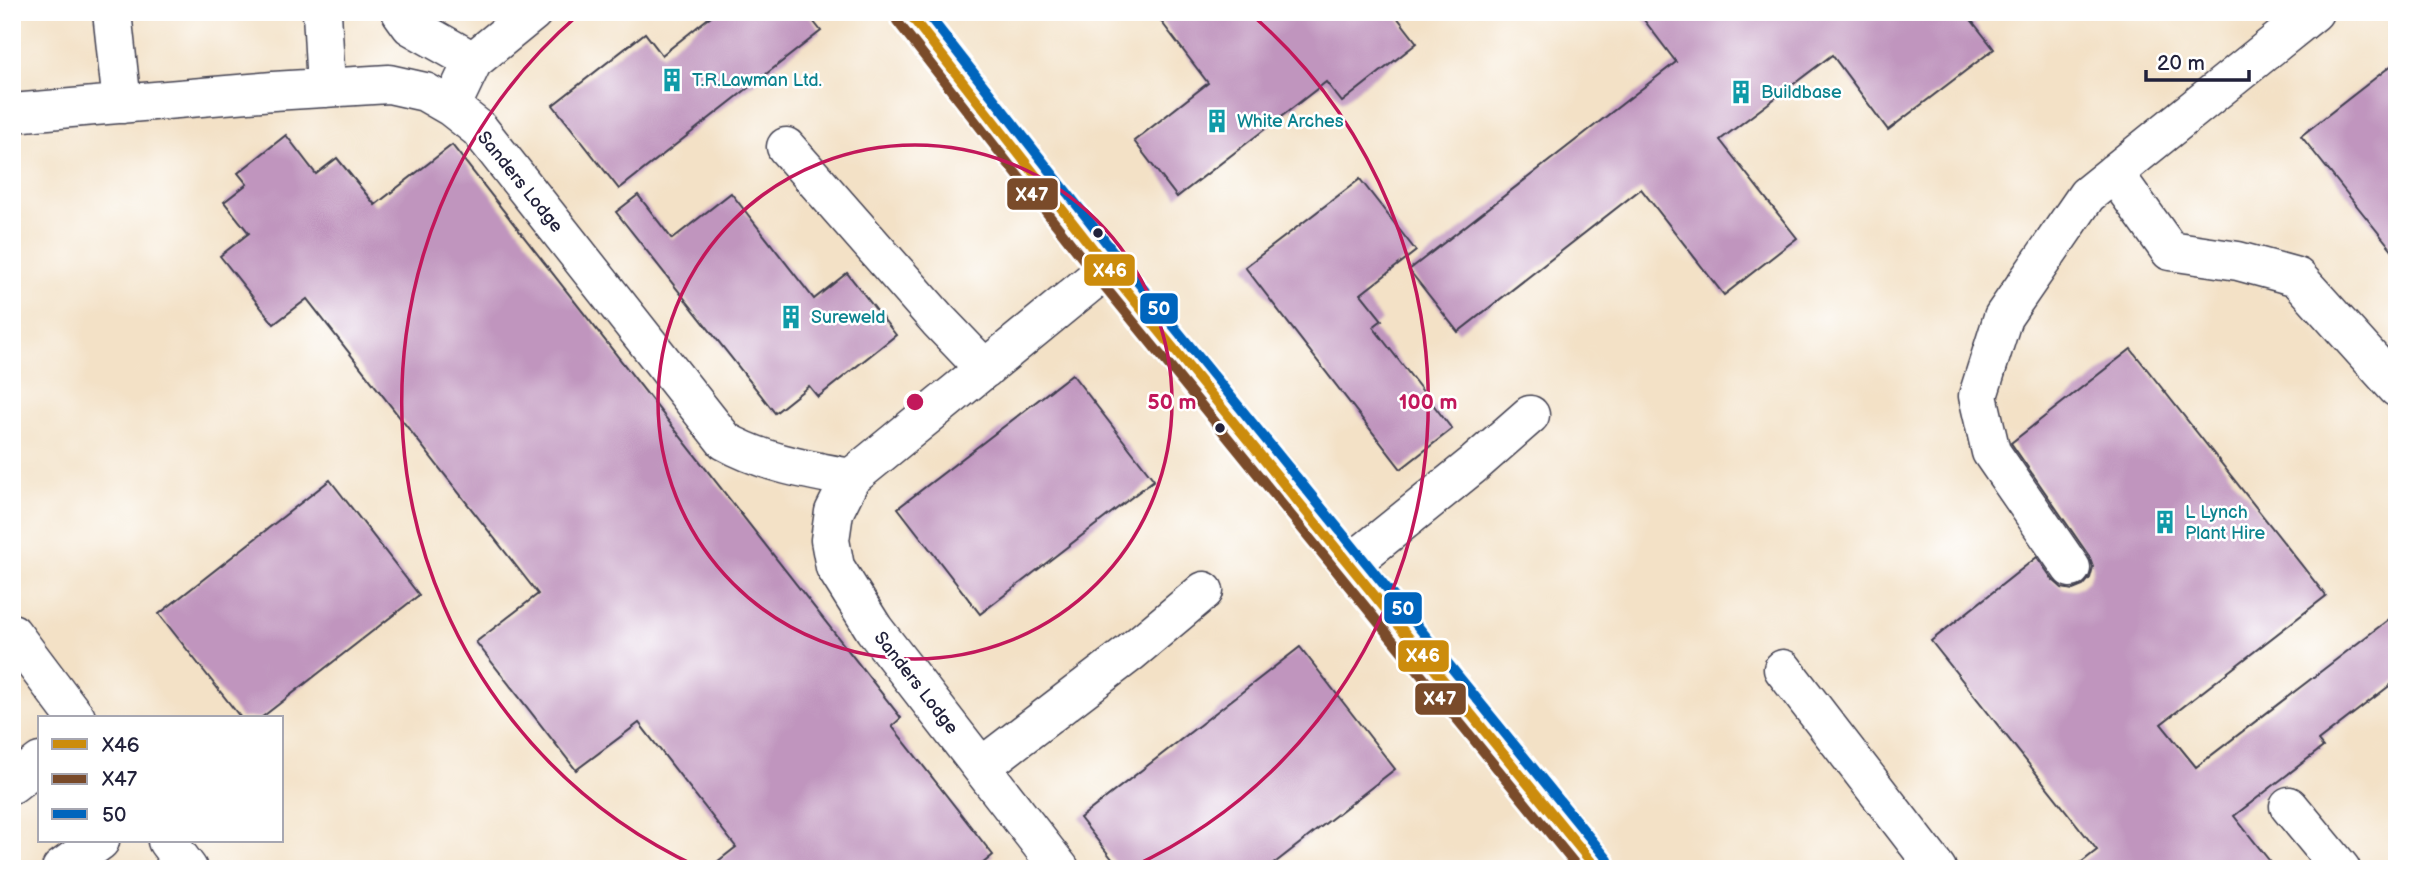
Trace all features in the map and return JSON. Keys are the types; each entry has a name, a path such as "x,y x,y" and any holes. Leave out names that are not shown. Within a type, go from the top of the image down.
{"main road":[{"path":"908,12 1108,268 1597,869"}],"street":[{"path":"112,12 122,104"},
{"path":"323,12 326,88"},
{"path":"401,12 411,26 473,61"},
{"path":"452,107 473,61 533,12"},
{"path":"2071,568 1991,452 1978,396 2003,317 2087,195 2314,12"},
{"name":"Sanders Lodge","path":"12,113 388,84 425,92 452,107 479,129 725,441 742,451 780,464 851,478"},
{"path":"786,147 938,320 985,369"},
{"path":"2114,173 2171,251 2238,261 2297,277 2397,388"},
{"name":"Sanders Lodge","path":"1060,869 874,629 835,568 830,540 834,512 851,478 1108,268"},
{"path":"1349,565 1473,465 1530,415"},
{"path":"981,767 1130,653 1203,591"},
{"path":"12,633 74,716"},
{"path":"1783,669 1937,869"},
{"path":"12,783 38,764"},
{"path":"2289,806 2341,869"},
{"path":"61,869 99,842"},
{"path":"168,842 188,869"}],"building":[{"name":"T.R.Lawman Ltd.","path":"716,12 806,12 821,31 619,189 553,105 645,33 662,55"},
{"name":"White Arches","path":"1154,12 1393,12 1417,43 1342,102 1326,82 1177,197 1134,141 1208,83"},
{"path":"1638,12 1965,12 1994,49 1888,130 1832,55 1720,140 1797,238 1724,295 1641,189 1458,332 1409,270 1676,62"},
{"path":"2397,61 2397,256 2301,136"},
{"path":"286,135 316,174 337,158 375,205 452,145 901,718 892,726 993,855 976,869 708,869 736,847 639,723 576,770 476,642 538,594 307,299 274,324 220,256 249,233 224,202 247,184 238,173"},
{"name":"White Arches","path":"1360,179 1416,251 1361,294 1382,320 1373,327 1452,429 1401,469 1245,267"},
{"name":"Sureweld","path":"731,193 814,299 847,273 896,335 818,397 809,386 775,413 616,212 638,195 672,239"},
{"path":"2131,349 2326,596 2161,724 2196,767 2397,613 2397,680 2318,741 2323,747 2234,816 2276,869 2073,869 2097,850 1931,641 2037,557 2062,588 2073,590 2083,586 2090,578 2093,567 2089,556 2011,443"},
{"path":"1072,374 1154,480 980,614 898,508"},
{"path":"330,480 419,595 264,716 239,716 159,614"},
{"path":"1300,647 1395,769 1267,869 1120,869 1080,818"}],"transit line":[{"name":"X46","path":"908,12 1108,268 1597,869"},
{"name":"50","path":"926,12 1119,259 1608,860"},
{"name":"X47","path":"897,21 1097,277 1579,869"}],"place":[{"name":"T.R.Lawman Ltd.","path":"672,80"},
{"name":"Buildbase","path":"1741,92"},
{"name":"White Arches","path":"1217,121"},
{"name":"Sureweld","path":"791,317"},
{"name":"L Lynch Plant Hire","path":"2165,522"}]}
